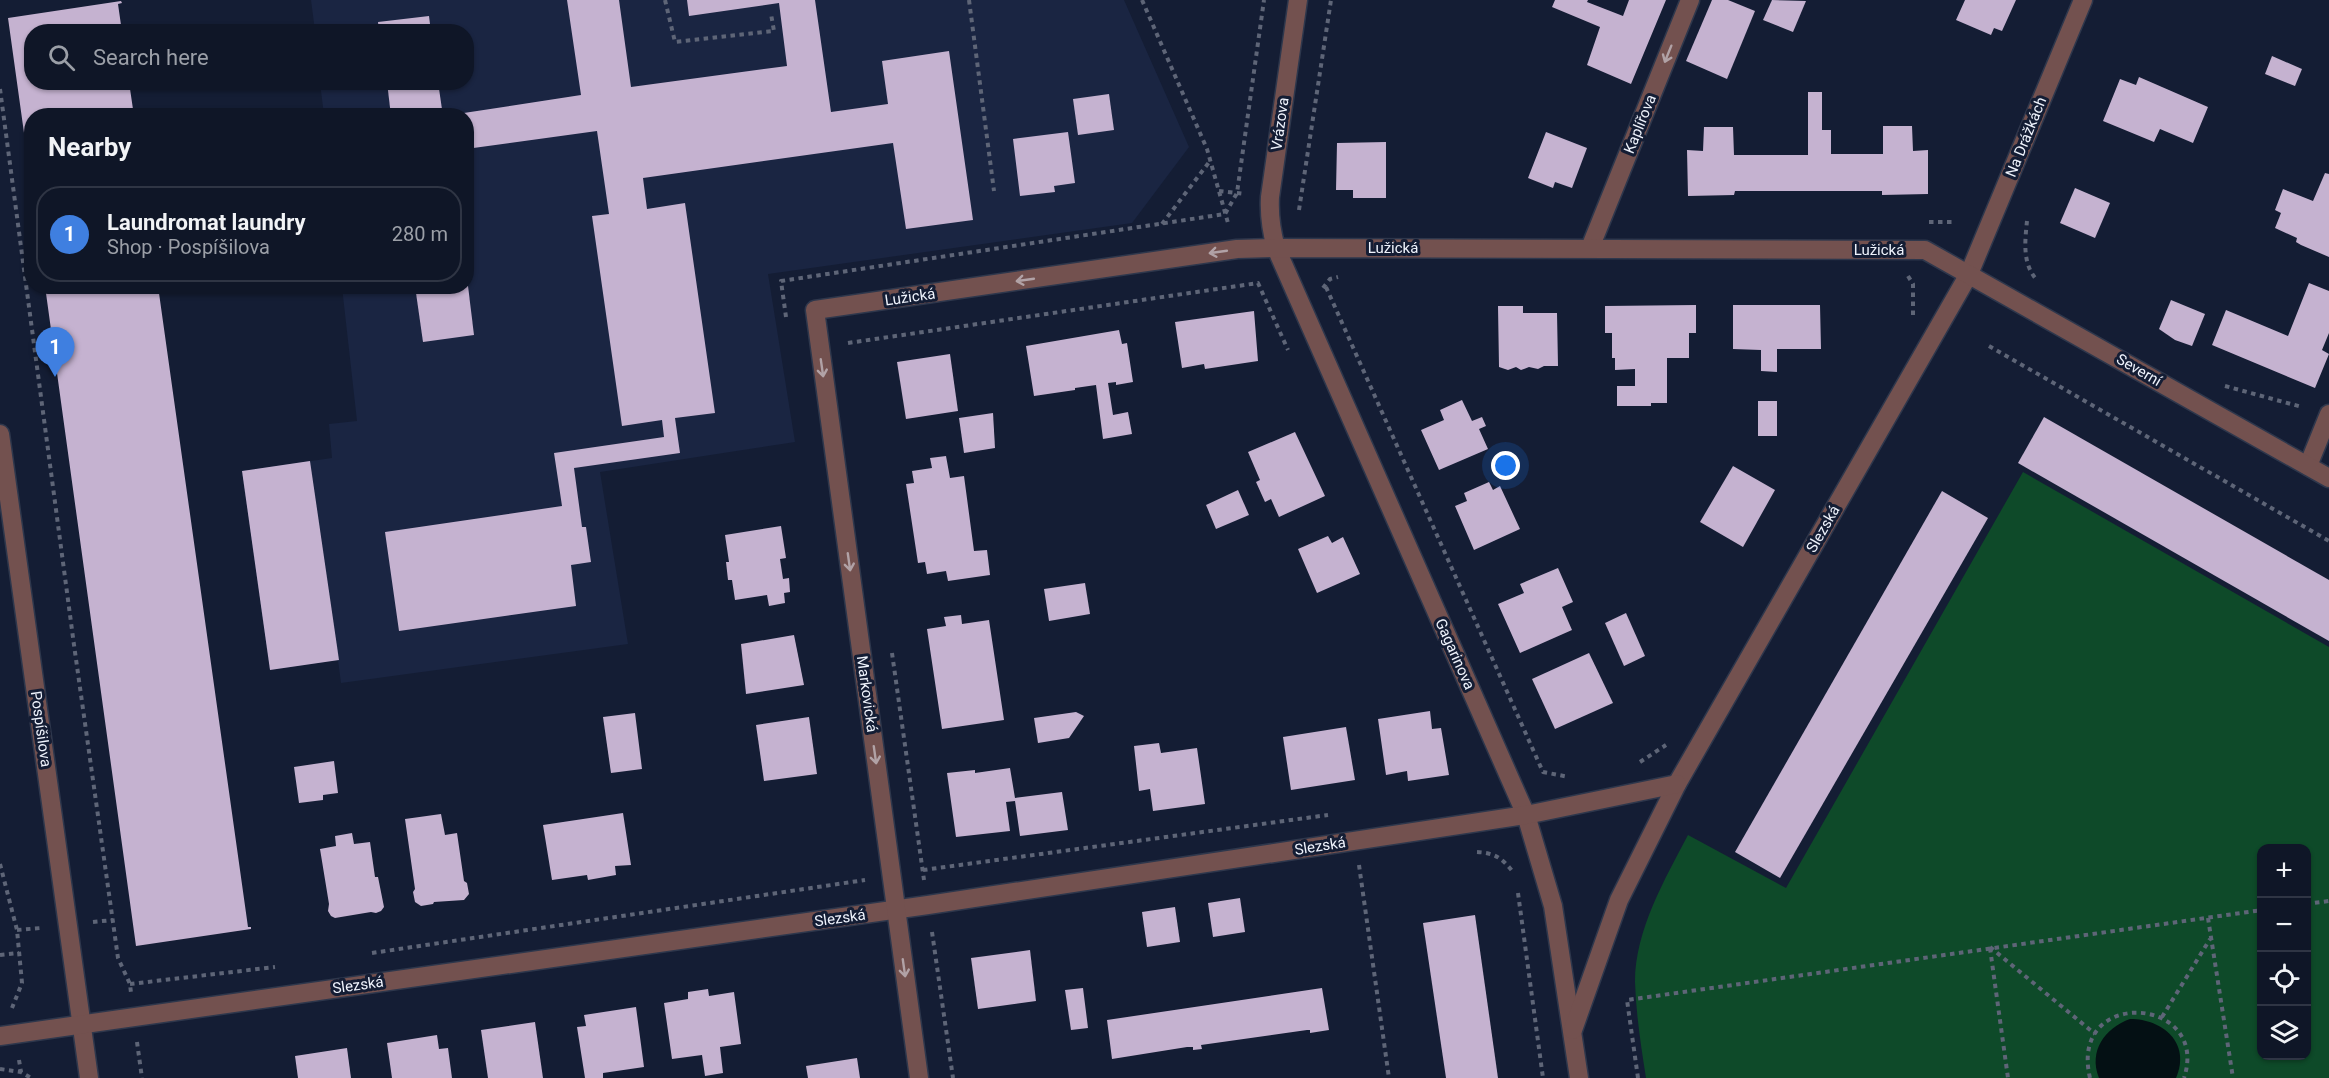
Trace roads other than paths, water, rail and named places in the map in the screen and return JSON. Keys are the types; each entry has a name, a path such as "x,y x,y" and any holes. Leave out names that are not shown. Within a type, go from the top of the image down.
{"street":[{"name":"Vrázova","path":"1276,248 1270,222 1270,197 1298,0"},
{"name":"Kaplířova","path":"1590,248 1690,0"},
{"name":"Na Drážkách","path":"1969,274 2082,0"},
{"name":"Gagarinova","path":"1276,248 1526,815 1553,906 1579,1078"},
{"name":"Lužická","path":"814,310 1237,249 1925,250 1969,274"},
{"name":"Severní","path":"1969,274 2329,478"},
{"name":"Slezská","path":"1573,1030 1619,900 1677,784 1969,274"},
{"name":"Markovická","path":"814,310 919,1078"},
{"path":"2308,466 2329,414"},
{"name":"Pospíšilova","path":"0,434 89,1078"},
{"name":"Slezská","path":"8,1034 896,910 1526,815 1677,784"}],"place":[{"name":"Laundromat laundry","path":"55,377"}]}
